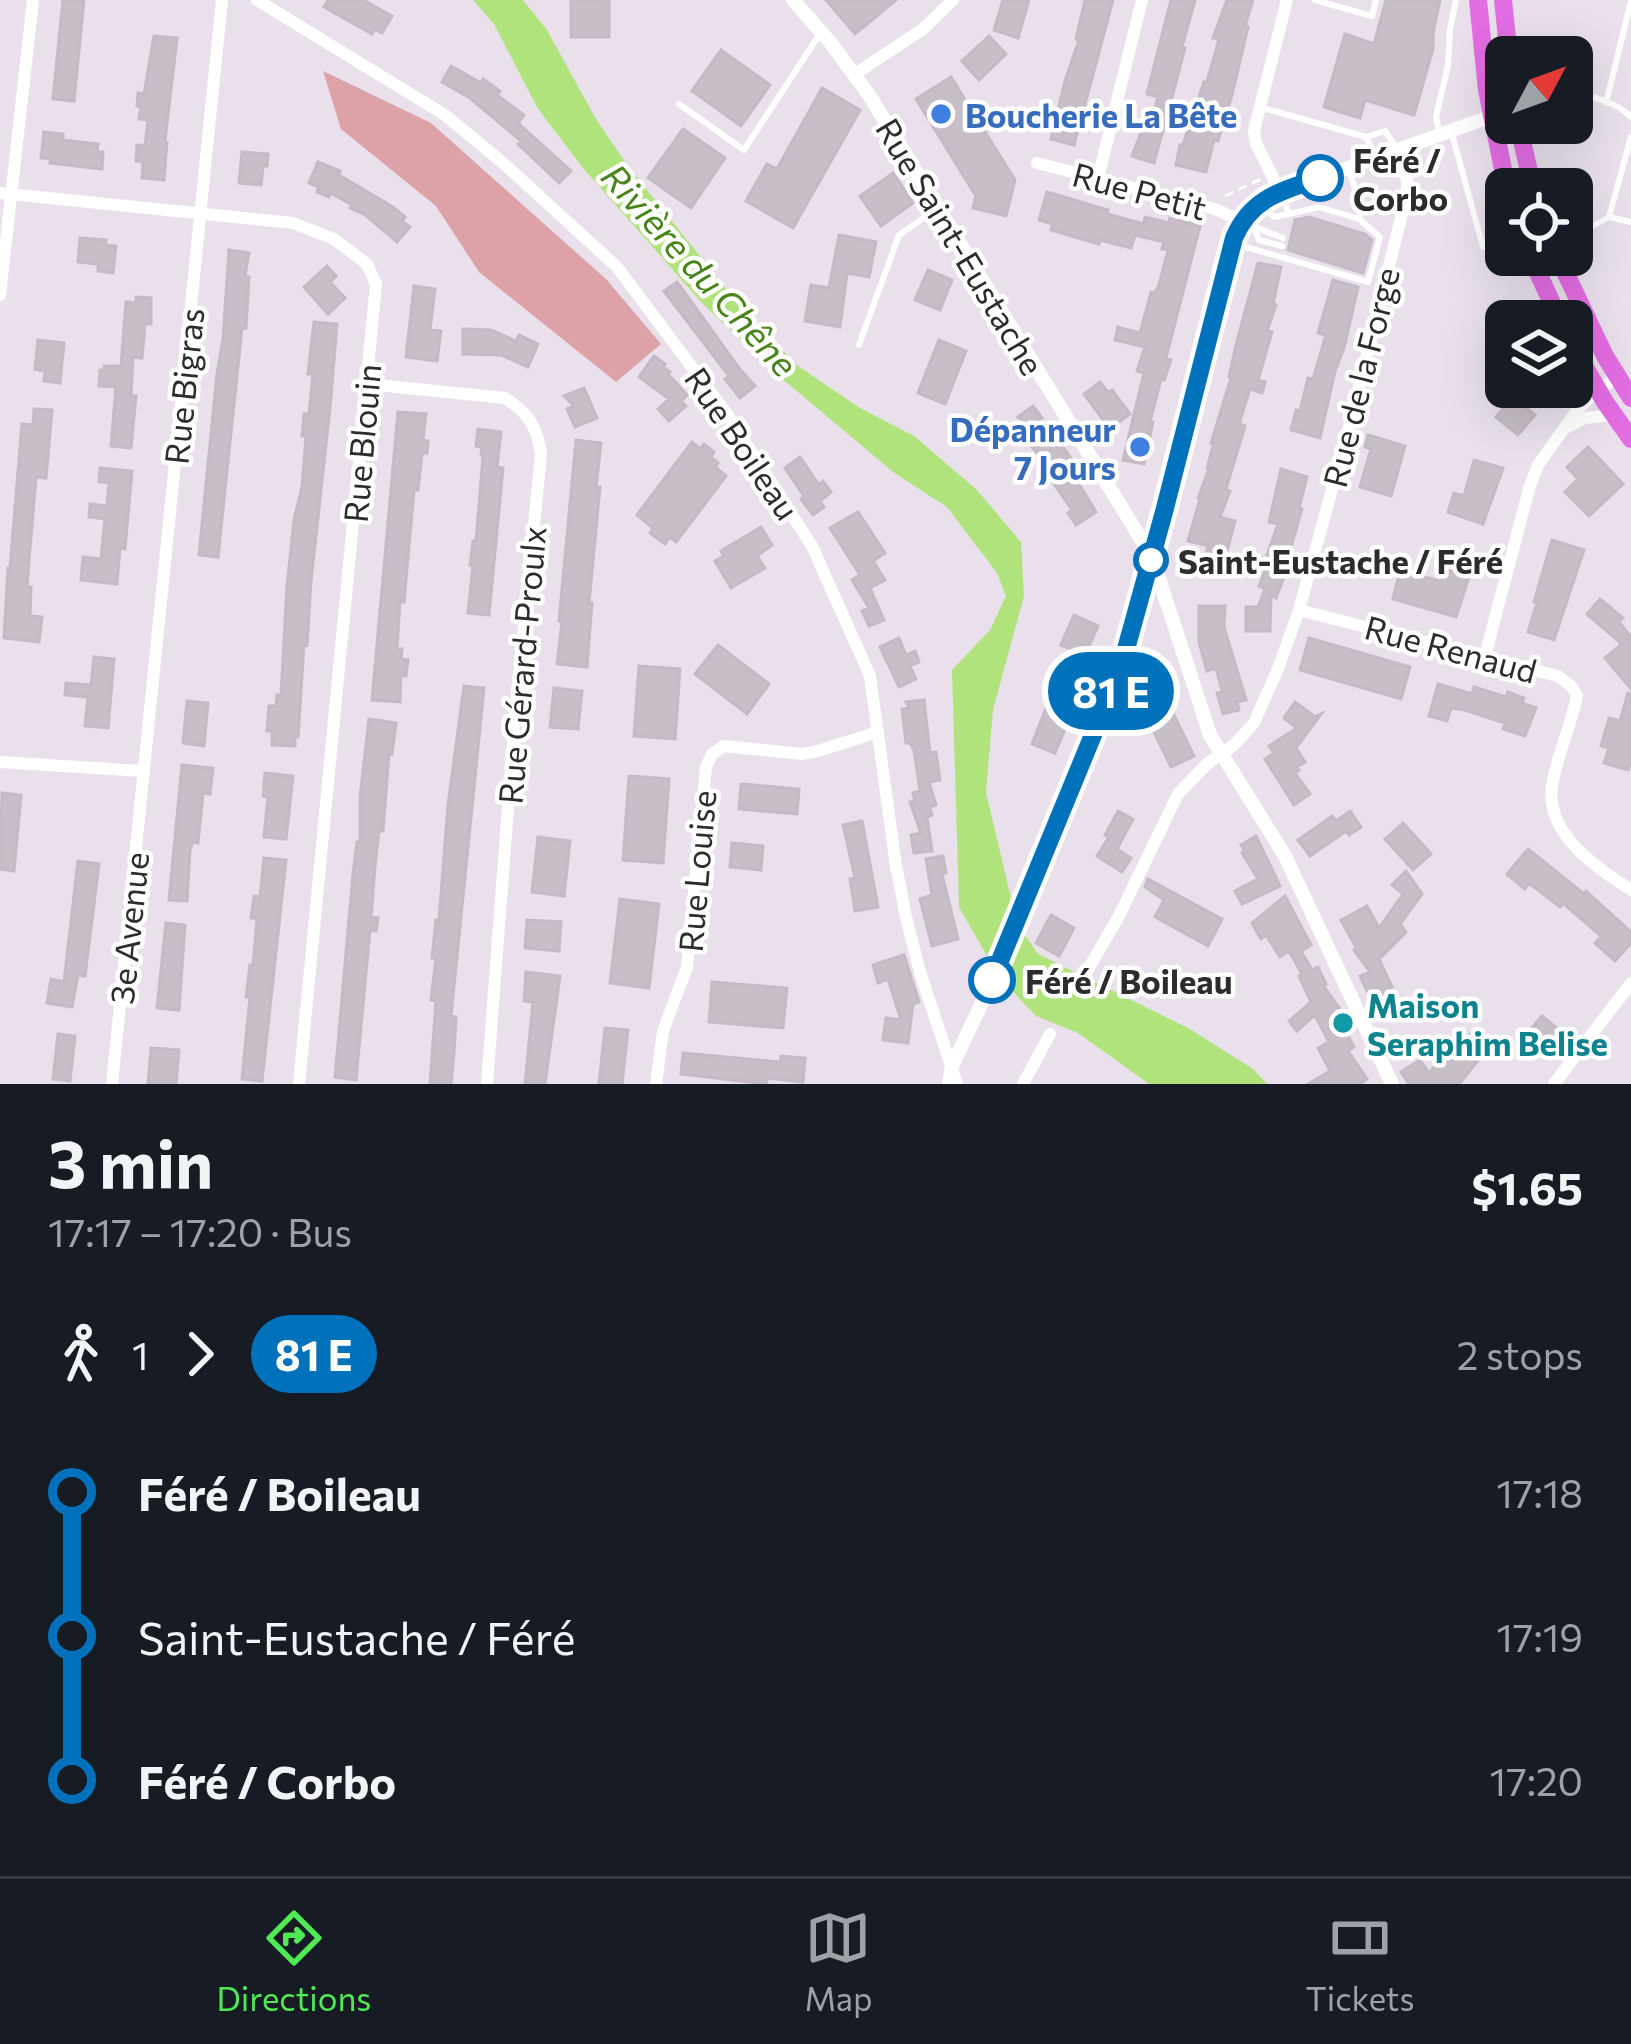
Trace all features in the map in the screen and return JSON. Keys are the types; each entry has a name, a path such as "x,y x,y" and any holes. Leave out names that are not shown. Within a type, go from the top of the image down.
{"main road":[{"path":"1478,0 1485,60"},
{"path":"1503,0 1507,36"},
{"path":"1567,276 1617,377 1631,439"},
{"path":"1593,381 1598,390 1625,406"}],"street":[{"path":"0,295 6,193 33,0"},
{"name":"Rue Bigras","path":"143,771 222,0"},
{"name":"Rue Boileau","path":"257,0 446,115 617,267 728,414 812,546 870,676 906,917 952,1066"},
{"name":"Rue Saint-Eustache","path":"793,0 855,74 1152,557 1210,735 1285,856 1392,1084"},
{"path":"855,74 923,29 953,0"},
{"path":"1098,178 1142,0"},
{"path":"1280,192 1254,137 1287,0"},
{"path":"953,1084 952,1066 1121,667 1232,243 1259,203 1280,192 1485,119"},
{"name":"Rue de la Forge","path":"1087,971 1178,794 1254,723 1278,669 1300,610 1407,194 1398,150"},
{"name":"Rue Petit","path":"1037,163 1215,209 1248,225"},
{"name":"Rue Blouin","path":"6,193 293,223 334,238 367,264 376,284 299,1084"},
{"path":"1485,656 1534,476 1578,410 1617,377"},
{"name":"Rue Gérard-Proulx","path":"367,383 505,398 524,410 537,429 541,454 487,1084"},
{"path":"1568,428 1625,406"},
{"name":"Rue Renaud","path":"1300,610 1558,676 1572,687 1577,696 1551,800 1559,826 1589,862 1631,890"},
{"name":"Rue Louise","path":"656,1084 663,1031 688,967 706,766 712,754 724,746 818,752 878,732"},
{"path":"0,762 143,771"},
{"name":"3e Avenue","path":"112,1084 143,771"},
{"path":"1554,1084 1631,982"},
{"path":"1023,1084 1050,1034"}],"lane":[{"path":"1316,0 1372,16 1376,0"},
{"path":"1456,0 1436,117 1446,133 1485,246"},
{"path":"1606,103 1631,1"},
{"path":"679,104 744,150 821,32"},
{"path":"1593,97 1631,117"},
{"path":"1260,107 1366,137 1385,131 1398,150"},
{"path":"1366,137 1376,158"},
{"path":"1609,217 1631,137"},
{"path":"1348,167 1361,205 1359,219"},
{"path":"1280,192 1289,214"},
{"path":"1232,243 1368,282 1380,237 1359,219 1312,207 1274,217 1259,203"},
{"path":"860,345 899,235 938,208"},
{"path":"1593,226 1609,217 1631,222"},
{"path":"1248,225 1282,242"}],"path":[{"path":"1225,196 1262,178"}],"shaded area":[{"path":"323,71 431,123 606,279 661,344 616,382 479,272 436,206 341,129"}],"water":[{"name":"Rivière du Chêne","path":"473,0 523,0 547,30 630,169 744,311 798,366 860,408 914,436 977,490 1021,542 1024,596 993,710 986,792 1017,924 1038,954 1190,1029 1253,1069 1267,1084 1149,1084 1078,1033 1036,1016 999,977 959,907 952,670 990,630 1006,596 997,573 947,507 893,472 703,304 583,168 538,109 494,24"}],"building":[{"path":"63,0 84,0 74,101 53,99"},
{"path":"328,0 363,0 392,16 382,33 375,29 372,34 324,7"},
{"path":"571,0 609,0 609,37 571,37"},
{"path":"826,0 896,0 855,34"},
{"path":"1003,0 1029,0 1018,38 994,30"},
{"path":"1085,0 1113,0 1074,145 1051,139 1079,40"},
{"path":"1171,0 1195,0 1154,163 1132,156 1158,97 1147,94"},
{"path":"1227,0 1253,0 1232,95 1206,172 1176,165 1207,82 1219,39 1213,38"},
{"path":"1386,0 1440,0 1433,49 1414,115 1365,100 1360,118 1324,107 1345,34 1374,44"},
{"path":"154,36 177,38 164,180 142,178 143,162 136,161 137,145 145,146 148,120 139,119 138,93 144,94"},
{"path":"989,36 1006,54 979,80 962,61"},
{"path":"721,50 770,85 741,126 692,91"},
{"path":"451,66 500,91 497,95 524,115 518,123 571,171 559,183 518,144 521,141 470,98 442,82"},
{"path":"951,77 1015,180 1006,216 973,208 976,196 916,99"},
{"path":"822,88 860,110 793,228 746,201 767,164 777,169"},
{"path":"683,129 725,158 691,208 648,178"},
{"path":"44,132 63,134 63,140 98,144 97,152 103,152 102,169 41,158"},
{"path":"242,152 268,154 261,185 239,183"},
{"path":"318,162 340,171 339,175 393,207 410,227 397,242 352,205 331,193 329,197 317,192 319,187 309,183"},
{"path":"893,173 913,203 881,226 860,196"},
{"path":"1047,192 1144,224 1145,217 1200,226 1166,358 1171,360 1150,422 1144,464 1123,460 1144,373 1137,371 1145,347 1115,340 1118,327 1140,333 1168,250 1162,249 1164,242 1135,235 1131,248 1051,230 1053,224 1039,220"},
{"path":"1309,217 1372,240 1363,273 1288,250 1295,220"},
{"path":"839,235 876,242 869,277 847,273 840,327 805,321 811,285 829,288"},
{"path":"80,238 106,240 106,245 116,246 113,273 98,271 98,264 78,262"},
{"path":"229,250 249,253 245,276 249,277 218,557 199,555"},
{"path":"1258,263 1281,267 1267,331 1272,332 1258,380 1265,382 1262,393 1250,389 1239,424 1245,426 1226,489 1230,491 1220,517 1235,521 1221,574 1202,568 1208,546 1188,541"},
{"path":"327,266 336,276 330,282 345,298 328,314 304,287"},
{"path":"928,270 952,280 940,310 915,300"},
{"path":"1333,280 1358,287 1320,438 1291,430 1326,335 1318,333"},
{"path":"677,282 755,386 740,398 725,379 729,376 664,291"},
{"path":"414,286 435,289 430,330 441,331 437,361 406,357"},
{"path":"136,297 151,298 151,324 145,324 142,358 133,357 131,396 136,396 131,448 111,446 116,387 99,386 100,370 121,366 126,302 136,303"},
{"path":"314,322 337,324 298,737 295,746 272,745 272,731 267,731 269,706 276,706 277,695 281,696 287,586 302,487 306,436 302,436 304,414 309,414"},
{"path":"463,329 491,330 516,341 519,335 538,344 528,367 501,355 463,354"},
{"path":"38,340 64,343 60,383 44,381 45,371 35,369"},
{"path":"939,340 966,351 945,404 918,393"},
{"path":"654,356 687,395 681,401 686,406 669,421 658,409 669,399 639,377"},
{"path":"1100,382 1130,414 1110,429 1084,394"},
{"path":"584,388 597,418 575,427 567,409 574,406 564,396"},
{"path":"1033,406 1042,418 1035,423 1051,444 1057,438 1086,480 1079,484 1096,512 1076,525 1068,513 1072,510 1040,463 1044,460 1014,428 1022,421 1018,417"},
{"path":"1504,408 1526,408 1535,415 1518,435 1496,417"},
{"path":"34,409 52,410 46,478 36,477 27,587 31,587 30,616 42,617 39,642 4,638 22,424 33,425"},
{"path":"398,412 426,414 423,440 428,441 418,490 414,490 404,602 400,601 397,649 402,649 401,659 408,660 406,676 401,675 400,702 372,700"},
{"path":"478,429 501,432 497,467 503,468 489,615 468,613 483,456 482,447 476,446"},
{"path":"1368,435 1405,446 1391,496 1360,487 1371,449 1365,447"},
{"path":"576,440 601,443 587,667 557,664"},
{"path":"692,442 714,452 715,467 726,476 676,542 670,537 665,544 637,515"},
{"path":"1588,447 1623,484 1589,516 1565,492 1578,479 1567,467"},
{"path":"800,457 819,485 823,481 831,492 820,501 824,507 813,515 785,468"},
{"path":"1474,460 1503,468 1483,524 1448,512 1454,493 1464,496"},
{"path":"100,468 132,471 117,584 81,580 83,557 101,559 105,519 89,517 90,504 107,506 109,483 99,482"},
{"path":"1281,469 1307,477 1302,509 1286,572 1276,598 1271,595 1270,631 1246,631 1246,607 1258,607 1265,589 1259,586 1278,524 1269,522"},
{"path":"858,512 885,553 873,561 885,580 870,588 884,620 869,626 862,611 869,608 852,580 860,575 830,528"},
{"path":"761,527 772,545 757,556 765,568 731,588 715,561 724,556 721,551"},
{"path":"1552,540 1584,550 1554,640 1528,632"},
{"path":"1444,569 1469,577 1456,617 1393,599 1400,571 1441,581"},
{"path":"1600,599 1623,618 1619,622 1631,637 1631,689 1605,658 1622,644 1587,614"},
{"path":"1199,606 1225,606 1224,627 1246,700 1237,702 1239,710 1223,714 1216,668 1207,671 1199,642"},
{"path":"1074,615 1098,626 1085,655 1061,645"},
{"path":"899,638 906,655 915,651 919,662 910,666 916,679 899,687 880,647"},
{"path":"1309,638 1410,667 1401,699 1300,670"},
{"path":"718,645 769,684 747,714 695,674"},
{"path":"94,657 114,659 108,728 85,726 88,697 65,695 66,683 91,685"},
{"path":"639,666 680,669 675,739 634,736"},
{"path":"1056,683 1080,693 1055,753 1032,744"},
{"path":"1438,684 1472,694 1474,687 1524,698 1522,703 1536,708 1525,736 1503,729 1505,723 1465,710 1451,708 1447,721 1429,716"},
{"path":"464,686 484,688 451,1016 456,1017 454,1054 451,1084 430,1084 436,1001 431,1000 436,958 432,958"},
{"path":"554,688 582,691 578,729 550,727"},
{"path":"1628,693 1628,770 1604,763 1609,748 1601,746 1609,718 1620,721"},
{"path":"924,700 930,753 936,752 940,780 929,782 936,805 927,817 932,851 914,853 911,835 921,833 910,802 915,801 913,793 920,791 902,709 909,708 906,702"},
{"path":"187,701 208,703 204,746 183,743"},
{"path":"1295,702 1312,718 1321,714 1296,748 1305,762 1295,773 1310,794 1294,805 1265,759 1274,753 1269,746 1297,728 1284,718"},
{"path":"1172,711 1194,756 1171,767 1149,722"},
{"path":"369,719 396,723 375,866 371,917 378,918 376,931 370,930 356,1080 335,1077"},
{"path":"182,765 213,768 210,794 203,793 198,843 193,842 190,850 187,901 169,900"},
{"path":"265,773 293,776 286,839 264,837"},
{"path":"629,776 669,779 663,863 623,860"},
{"path":"741,784 799,789 797,814 739,809"},
{"path":"2,793 21,795 14,871 0,869"},
{"path":"1118,811 1133,819 1117,849 1131,858 1122,872 1097,856"},
{"path":"1350,811 1361,827 1349,835 1346,831 1310,856 1298,840 1332,816 1336,821"},
{"path":"862,821 878,907 855,911 850,879 855,878 843,825"},
{"path":"1403,823 1431,854 1413,870 1385,839"},
{"path":"1256,836 1280,886 1242,904 1235,891 1258,879 1241,845"},
{"path":"538,837 570,841 564,896 532,892"},
{"path":"732,843 763,846 761,870 730,867"},
{"path":"1528,849 1584,894 1586,891 1631,932 1631,943 1615,961 1595,943 1601,936 1563,903 1560,907 1529,883 1525,889 1507,874"},
{"path":"943,856 946,873 942,874 958,939 932,946 920,899 932,895 926,859"},
{"path":"264,858 286,860 262,1081 242,1079 250,997 246,997 257,919 251,918 254,896 260,897"},
{"path":"78,861 99,864 85,976 78,975 72,1007 47,1003 51,979 64,982"},
{"path":"1406,871 1422,894 1400,924 1406,932 1379,959 1392,987 1386,990 1389,996 1373,1003 1360,976 1370,972 1341,920 1367,906 1379,928 1403,894 1392,885"},
{"path":"1148,879 1222,919 1208,946 1155,917 1164,900 1145,887"},
{"path":"1285,896 1311,945 1301,951 1312,970 1318,967 1323,985 1342,1012 1337,1015 1354,1047 1348,1051 1367,1079 1360,1084 1308,1084 1330,1071 1318,1048 1329,1042 1315,1015 1297,1031 1289,1021 1311,1002 1302,974 1289,951 1280,957 1252,923"},
{"path":"620,899 659,904 649,988 610,983"},
{"path":"1051,915 1074,928 1059,956 1036,943"},
{"path":"527,920 561,922 559,951 525,948"},
{"path":"166,923 185,925 179,1010 157,1008"},
{"path":"904,955 919,1002 913,1004 908,1043 883,1040 886,1018 901,1020 888,979 878,983 873,965"},
{"path":"526,972 560,976 545,1084 525,1084 533,1002 524,1001"},
{"path":"712,982 787,988 783,1028 709,1022"},
{"path":"1542,1016 1560,1031 1536,1058 1519,1043"},
{"path":"605,1028 628,1030 622,1084 599,1084"},
{"path":"1473,1031 1490,1046 1459,1084 1409,1084 1401,1072 1420,1060 1429,1073 1463,1033 1468,1037"},
{"path":"58,1034 75,1036 70,1081 53,1079"},
{"path":"151,1048 179,1050 176,1084 148,1084"},
{"path":"683,1053 780,1062 781,1056 805,1058 803,1082 767,1078 766,1084 681,1074"}],"bus line":[{"path":"992,980 1121,667 1234,238 1255,206 1320,178"}],"place":[{"name":"Boucherie La Bête","path":"941,114"},
{"name":"Féré / Corbo","path":"1320,178"},
{"name":"Dépanneur 7 Jours","path":"1140,447"},
{"name":"Saint-Eustache / Féré","path":"1151,560"},
{"name":"Féré / Boileau","path":"992,980"},
{"name":"Maison Seraphim Belise","path":"1343,1023"}]}
